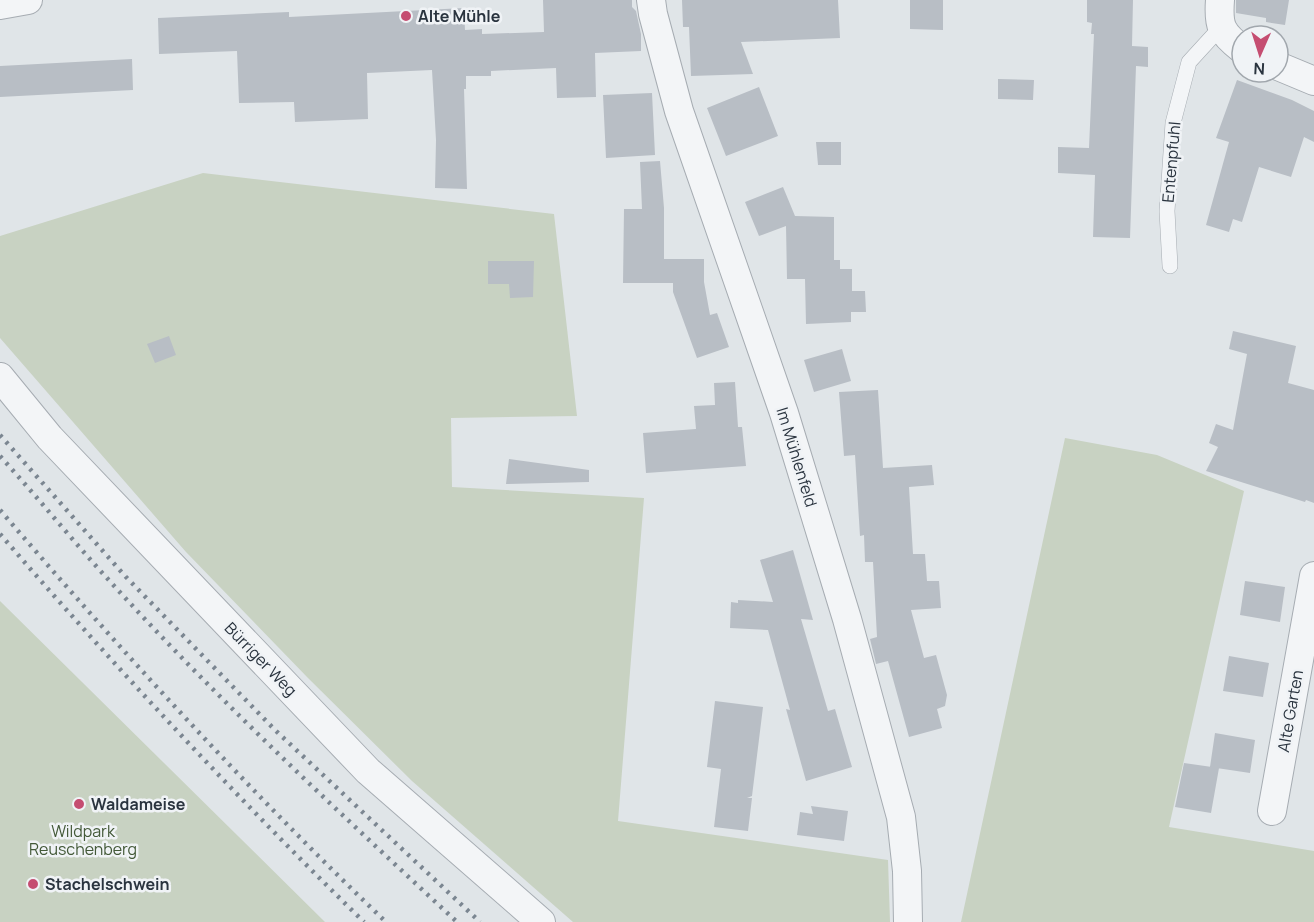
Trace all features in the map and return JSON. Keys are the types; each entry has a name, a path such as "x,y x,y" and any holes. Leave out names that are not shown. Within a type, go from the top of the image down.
{"street":[{"name":"Im Mühlenfeld","path":"651,0 652,14 679,111 784,413 847,619 901,817 907,871 908,922"},
{"path":"1220,13 1230,40"},
{"path":"1290,71 1314,81"},
{"name":"Bürriger Weg","path":"0,376 50,438 368,771 541,922"},
{"name":"Alte Garten","path":"1272,811 1314,576"}],"lane":[{"name":"Entenpfuhl","path":"1170,266 1167,211 1173,123 1189,62 1220,13"}],"green space":[{"path":"203,173 554,214 577,416 451,418 452,487 644,498 618,821 888,860 890,922 573,922 412,781 186,552 0,338 0,236"},
{"path":"1065,438 1157,455 1244,491 1169,827 1314,851 1314,922 961,922"},
{"name":"Wildpark Reuschenberg","path":"0,601 325,922 0,922"}],"building":[{"path":"543,0 632,0 641,34 641,51 595,53 596,97 557,98 556,68 491,71 491,76 466,76 466,89 464,89 467,189 435,188 436,140 432,70 367,73 368,119 295,122 294,102 239,103 237,51 159,54 158,18 289,12 289,17 464,8 465,30 482,29 482,34 544,32"},
{"path":"682,0 838,0 840,38 741,42 753,74 691,76 689,27 683,27"},
{"path":"910,0 943,0 943,30 910,29"},
{"path":"1087,0 1133,0 1132,46 1148,47 1148,67 1136,66 1130,238 1093,237 1095,175 1058,173 1058,147 1089,148 1094,34 1091,34 1092,23 1087,22"},
{"path":"1236,0 1289,0 1285,24 1266,22 1266,18 1236,13"},
{"path":"132,59 133,90 0,97 0,66"},
{"path":"998,79 1034,80 1033,100 998,99"},
{"path":"1236,84 1248,84 1292,100 1314,111 1314,142 1304,137 1291,177 1259,167 1242,222 1233,219 1229,232 1206,225 1229,142 1216,138"},
{"path":"759,87 778,136 726,156 707,108"},
{"path":"652,93 655,155 606,158 603,95"},
{"path":"816,142 841,142 841,165 818,165"},
{"path":"660,161 664,208 664,259 704,259 704,282 710,315 717,313 729,347 697,358 673,292 673,283 623,283 624,209 642,209 640,162"},
{"path":"783,187 795,216 834,217 834,260 840,260 840,269 852,269 852,291 865,291 866,312 851,312 851,322 806,324 805,279 787,279 786,226 759,236 745,202"},
{"path":"488,261 534,261 533,297 510,298 509,284 488,284"},
{"path":"1233,331 1296,346 1288,383 1314,390 1314,503 1206,471 1218,447 1209,443 1216,424 1233,430 1247,354 1229,349"},
{"path":"169,336 176,355 155,363 147,344"},
{"path":"842,349 851,381 814,392 804,360"},
{"path":"735,382 738,427 742,427 746,466 646,473 643,433 696,429 694,406 715,405 714,383"},
{"path":"878,390 883,468 932,465 934,485 909,487 913,554 925,554 927,581 939,581 941,608 911,610 924,658 936,655 947,695 945,706 937,709 942,728 909,737 888,661 876,664 870,639 877,637 873,562 865,562 864,535 860,536 855,455 844,456 839,392"},
{"path":"509,459 589,470 589,482 506,484"},
{"path":"793,550 813,620 801,619 828,711 835,709 852,767 806,781 786,709 790,710 768,630 730,628 731,602 738,603 738,600 773,602 760,560"},
{"path":"1245,581 1285,587 1280,622 1240,615"},
{"path":"1229,656 1269,663 1263,697 1223,691"},
{"path":"715,701 763,707 752,796 747,798 752,798 748,831 714,827 721,769 707,767"},
{"path":"1215,733 1255,740 1250,773 1210,767"},
{"path":"1184,763 1219,768 1211,813 1175,807"},
{"path":"811,806 848,811 844,841 797,835 800,812 813,814"}],"railway":[{"path":"0,435 126,577 275,730 480,922"},
{"path":"0,456 102,573 199,675 284,759 457,922"},
{"path":"0,510 188,721 335,873 386,922"},
{"path":"0,534 178,732 364,922"}],"place":[{"name":"Alte Mühle","path":"406,16"},
{"name":"Waldameise","path":"79,804"},
{"name":"Stachelschwein","path":"33,884"}]}
